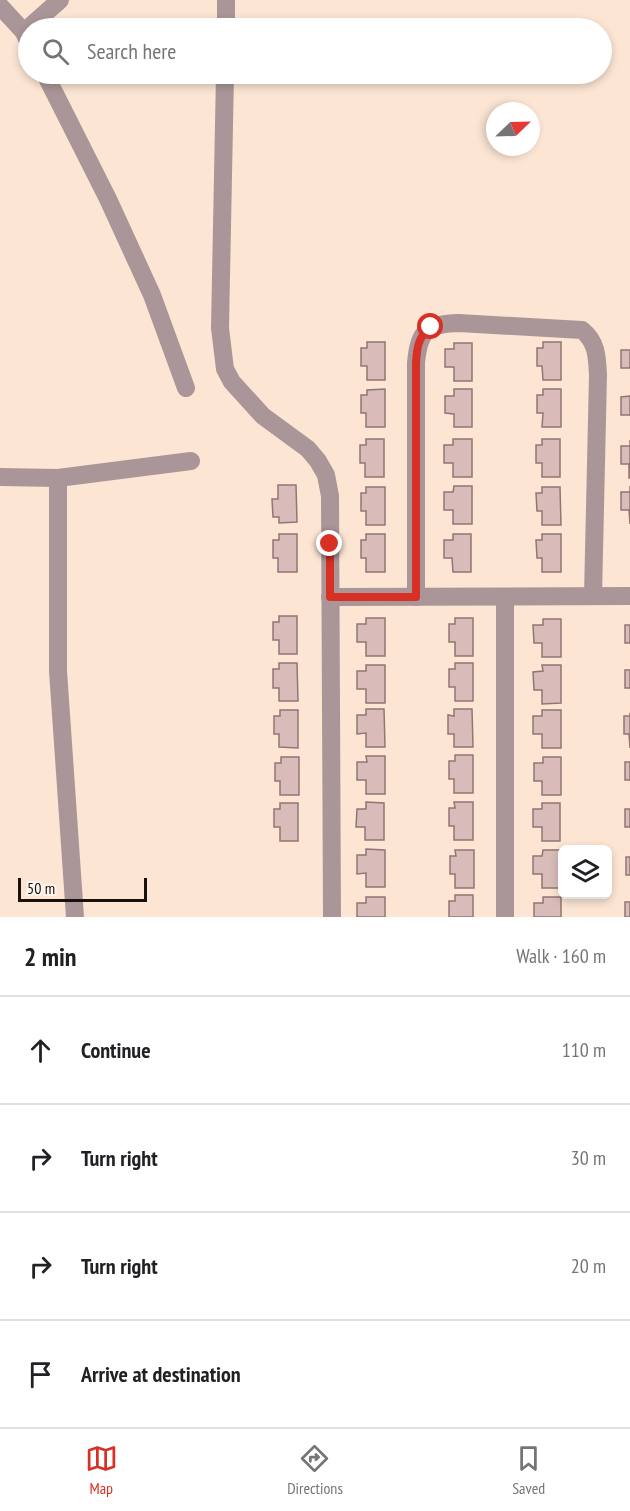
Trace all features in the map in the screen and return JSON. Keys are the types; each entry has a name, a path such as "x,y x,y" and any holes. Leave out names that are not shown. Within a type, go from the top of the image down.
{"street":[{"path":"43,18 60,0"},
{"path":"225,18 226,0"},
{"path":"0,6 18,27"},
{"path":"50,84 108,199 152,295 186,388"},
{"path":"225,84 220,328 225,369 242,395 263,416 308,449 318,461 326,475 330,496 332,917"},
{"path":"416,597 416,363 418,344 423,333 431,327 459,322 582,330 590,336 595,345 598,375 593,596"},
{"path":"0,477 58,478 191,461"},
{"path":"58,478 58,671 75,917"},
{"path":"330,597 630,596"},
{"path":"505,597 505,917"}],"building":[{"path":"367,342 385,342 385,380 367,380 367,366 361,366 361,348 367,348"},
{"path":"543,342 561,342 561,380 543,380 542,366 537,366 537,348 543,348"},
{"path":"454,343 472,343 472,381 454,381 454,367 445,367 445,349 454,349"},
{"path":"621,350 630,350 630,368 621,368"},
{"path":"385,389 385,427 366,427 366,413 361,413 361,395 367,395 367,390"},
{"path":"454,389 472,389 472,427 454,427 454,414 445,413 445,396 454,396"},
{"path":"543,389 561,389 561,427 542,427 543,413 537,413 537,395 543,395"},
{"path":"630,396 630,415 621,415 621,397"},
{"path":"366,439 384,439 384,477 365,477 365,463 360,463 360,445 366,445"},
{"path":"453,439 472,439 472,477 453,477 453,463 444,463 444,445 453,445"},
{"path":"542,439 560,439 560,477 542,477 542,463 536,463 536,445 542,445"},
{"path":"621,446 630,446 629,478 629,464 621,464"},
{"path":"278,485 296,485 297,522 279,523 279,517 273,517 272,499 278,499"},
{"path":"454,486 472,486 472,524 453,524 453,510 444,510 444,492 453,492"},
{"path":"366,487 385,487 385,525 366,525 366,511 361,511 361,493 366,493"},
{"path":"542,487 560,487 561,525 542,525 542,511 537,511 536,493 542,493"},
{"path":"621,492 630,492 630,524 629,510 621,510"},
{"path":"279,534 297,534 297,572 278,572 278,558 273,558 273,540 279,540"},
{"path":"366,534 385,534 385,572 366,572 366,558 361,558 361,540 366,540"},
{"path":"453,534 471,534 471,572 453,572 452,558 444,558 444,540 453,540"},
{"path":"542,534 561,534 561,572 542,572 542,558 537,558 536,540 542,540"},
{"path":"279,616 297,616 297,654 279,654 279,640 273,640 273,622 279,622"},
{"path":"366,618 385,618 385,656 366,656 366,642 357,642 357,624 366,624"},
{"path":"455,618 473,618 473,656 455,656 455,642 449,642 449,624 455,624"},
{"path":"543,619 561,619 561,657 542,657 542,643 534,643 533,625 543,625"},
{"path":"625,625 630,625 630,643 625,643"},
{"path":"279,663 297,663 298,701 279,701 279,688 273,688 273,669 279,669"},
{"path":"455,663 473,663 473,701 455,701 455,687 449,687 449,669 455,669"},
{"path":"366,665 385,665 385,703 366,703 366,689 357,689 357,671 366,671"},
{"path":"542,665 561,665 561,703 542,704 542,690 534,690 533,672 543,671"},
{"path":"625,670 630,670 630,688 625,688"},
{"path":"366,709 384,709 385,747 366,747 366,733 357,734 357,715 366,715"},
{"path":"454,709 472,709 473,747 454,747 454,734 448,734 448,715 454,716"},
{"path":"280,710 298,710 298,748 279,747 279,734 274,734 274,716 280,716"},
{"path":"542,710 561,710 561,748 542,748 542,734 533,734 533,716 542,716"},
{"path":"624,716 630,716 630,748 629,734 624,734"},
{"path":"455,755 473,755 473,793 454,793 454,779 449,779 449,761 455,761"},
{"path":"366,756 385,756 385,794 366,794 366,780 357,780 357,762 367,762"},
{"path":"281,757 299,757 299,795 280,795 280,781 275,781 275,763 281,763"},
{"path":"543,757 561,757 561,795 542,795 542,781 534,781 534,763 543,763"},
{"path":"625,762 630,762 630,780 625,780"},
{"path":"366,802 384,803 384,840 365,840 365,827 356,827 357,809 366,809"},
{"path":"454,802 473,802 473,840 454,840 454,826 449,826 449,808 455,808"},
{"path":"280,803 298,803 298,841 280,841 280,827 274,827 274,809 280,809"},
{"path":"542,803 560,803 560,841 542,841 542,827 533,827 533,809 542,809"},
{"path":"625,809 630,809 630,827 625,827"},
{"path":"366,849 385,850 385,887 366,887 366,873 357,874 357,855 366,855"},
{"path":"455,850 474,850 474,888 455,888 455,874 450,874 450,856 456,856"},
{"path":"543,850 558,850 558,888 542,888 542,874 533,874 533,856 542,856"},
{"path":"626,857 630,857 630,875 626,875"},
{"path":"455,895 473,895 473,917 449,917 449,901 455,901"},
{"path":"366,897 385,897 385,917 357,917 357,903 366,903"},
{"path":"543,897 561,899 561,917 534,917 534,903 543,903"},
{"path":"625,902 630,902 630,917 625,917"}],"route":[{"path":"330,544 330,597 416,597 416,363 418,344 423,333 431,327"}]}
